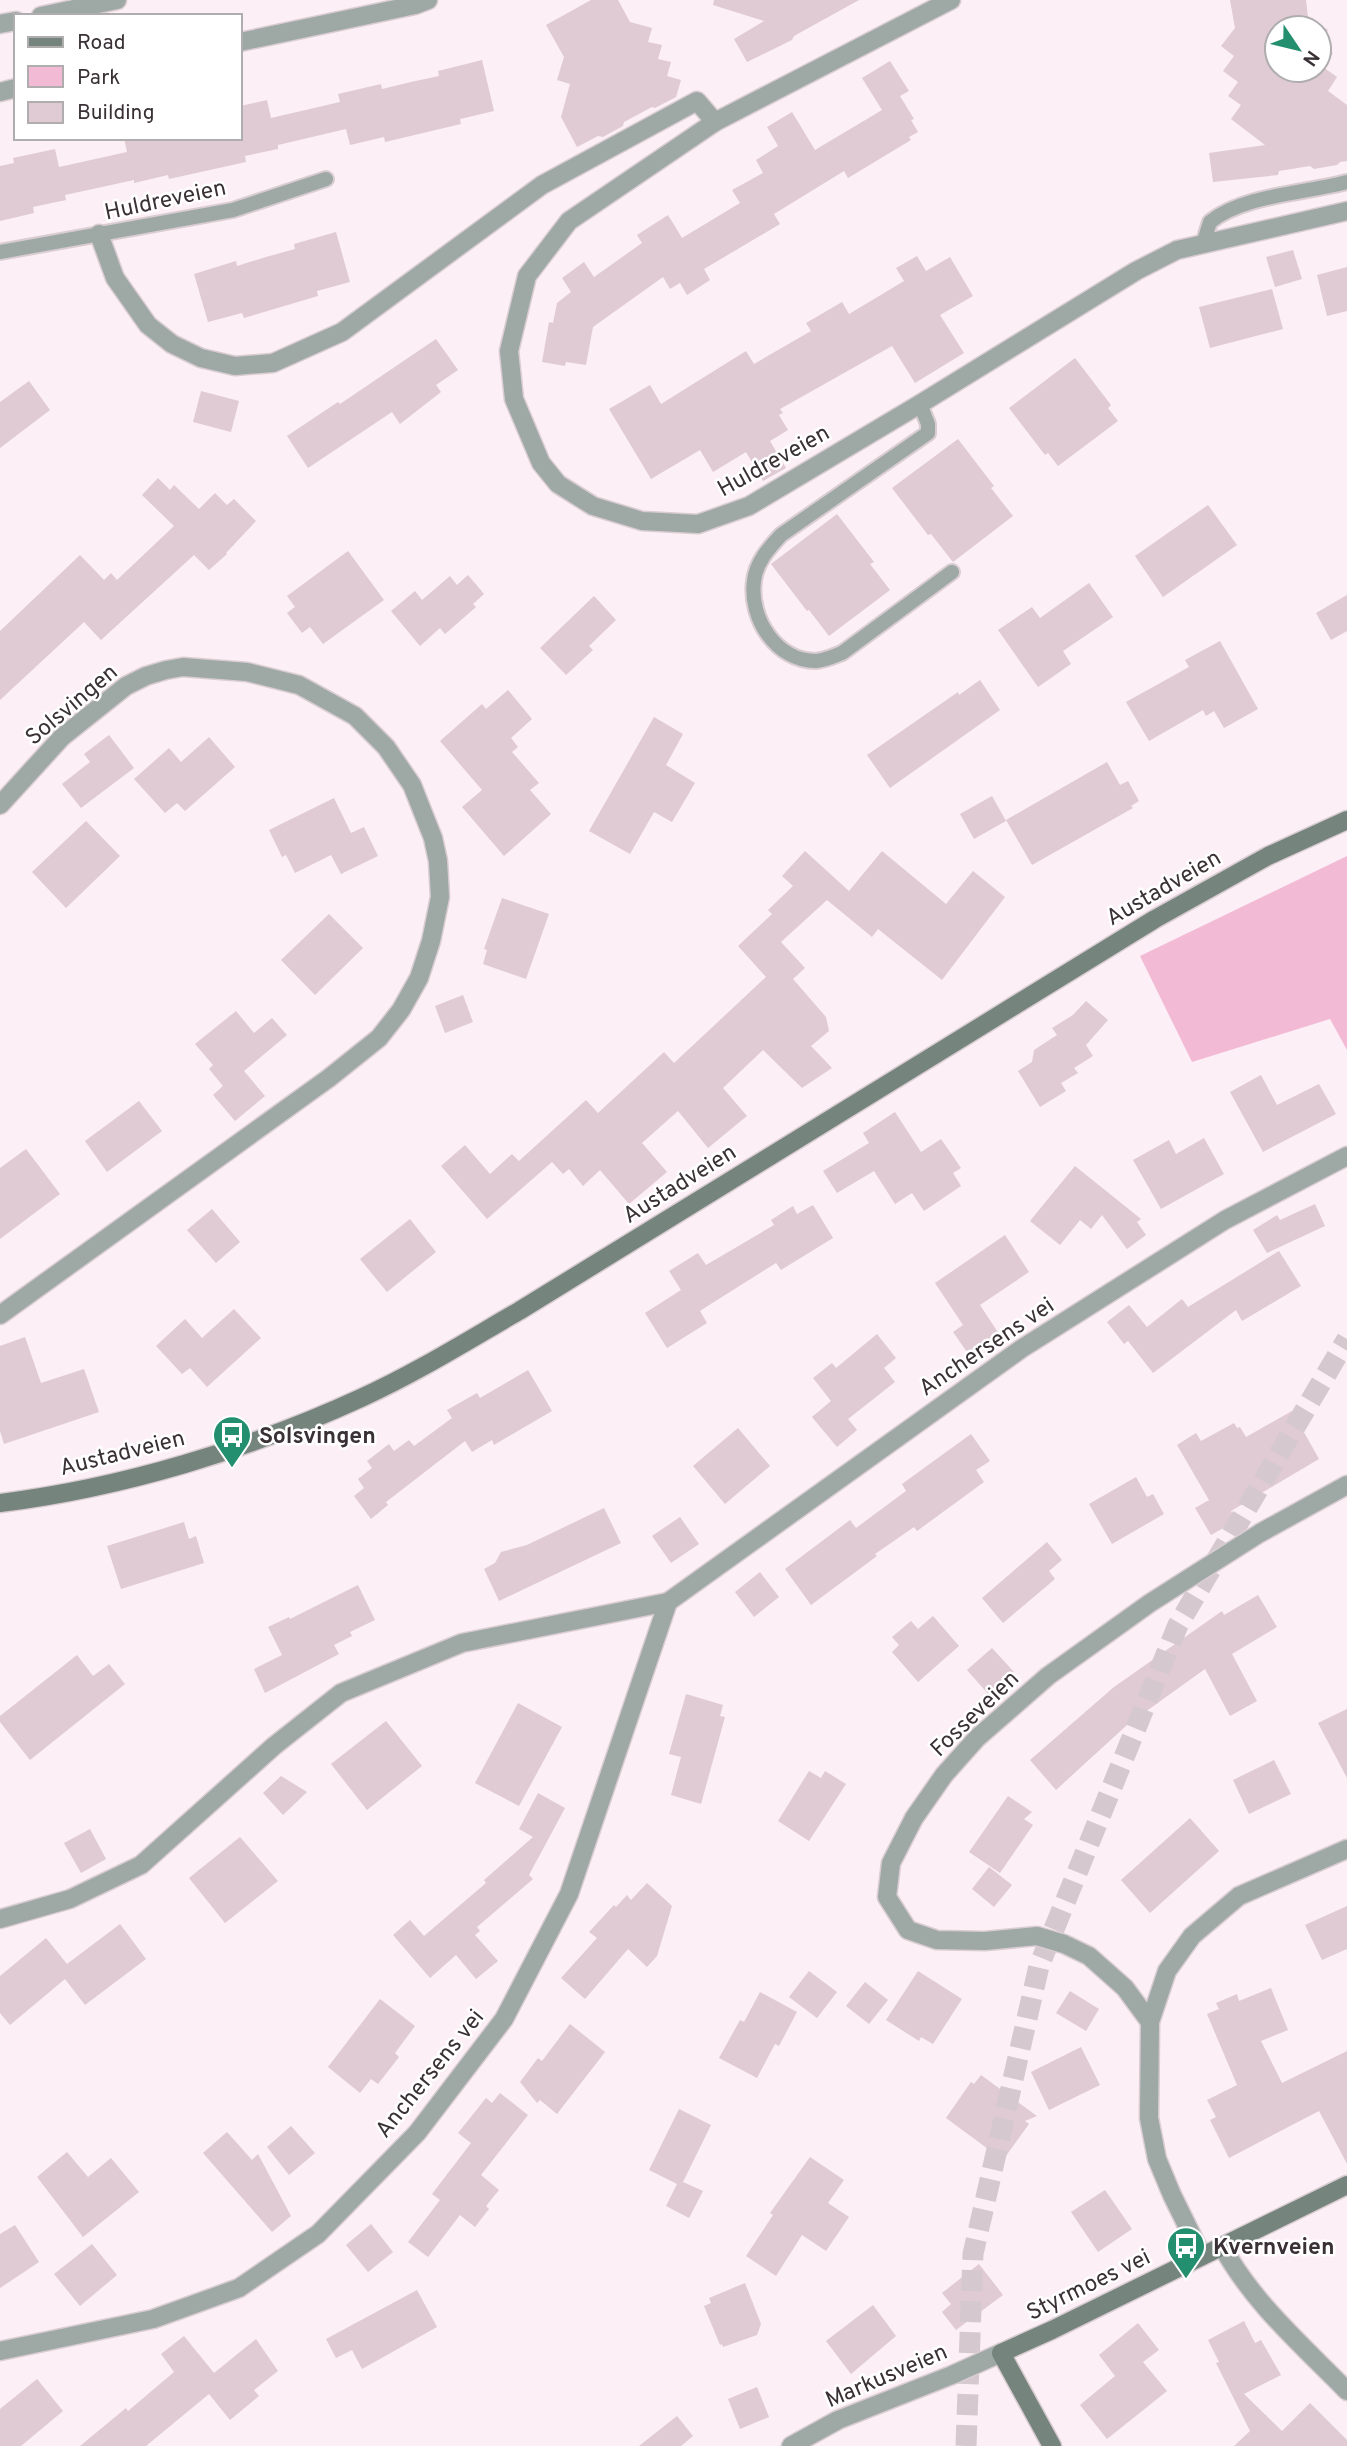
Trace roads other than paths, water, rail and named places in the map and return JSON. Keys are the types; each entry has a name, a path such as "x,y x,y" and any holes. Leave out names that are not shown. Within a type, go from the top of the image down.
{"main road":[{"name":"Austadveien","path":"0,1503 139,1476 234,1448 362,1398 519,1311 1155,919 1268,856 1347,820"},
{"name":"Styrmoes vei","path":"1001,2353 1347,2185"},
{"path":"1001,2353 1052,2446"}],"street":[{"path":"50,14 117,0"},
{"path":"242,42 428,0"},
{"name":"Huldreveien","path":"951,0 715,122 569,221 527,276 509,351 514,399 541,463 558,484 593,506 642,522 698,524 749,506 1136,271 1177,250 1347,211"},
{"name":"Huldreveien","path":"99,234 115,278 148,325 173,344 201,358 235,366 273,363 342,332 542,185 697,101 715,122"},
{"name":"Solsvingen","path":"0,805 62,737 126,686 146,676 183,667 247,672 299,685 355,716 386,747 412,785 425,813 438,861 440,897 431,941 419,978 401,1010 379,1038 329,1078 0,1315"},
{"name":"Anchersens vei","path":"0,1919 70,1899 141,1865 274,1746 341,1693 462,1643 668,1602 1021,1349 1225,1220 1347,1156"},
{"name":"Fosseveien","path":"1150,2022 1125,1988 1089,1956 1064,1944 1037,1936 985,1941 937,1940 908,1930 887,1897 891,1864 914,1818 944,1775 977,1738 1048,1676 1150,1603 1260,1533 1347,1485"},
{"name":"Anchersens vei","path":"0,2351 152,2319 239,2288 318,2234 417,2133 504,2019 569,1894 668,1602"},
{"path":"1202,2256 1157,2159 1149,2118 1150,2022 1167,1971 1192,1936 1239,1896 1347,1849"},
{"path":"1222,2246 1236,2272 1254,2296 1347,2391"},
{"name":"Markusveien","path":"791,2446 838,2420 1001,2353"}],"lane":[{"name":"Huldreveien","path":"99,234 233,210 326,179"},
{"path":"1203,244 1210,222 1232,210 1257,201 1347,182"},
{"path":"0,252 99,234"},
{"path":"920,404 929,429 925,438 781,535 767,551 754,581 757,614 769,636 780,648 804,659 827,659 842,653 952,572"}],"tunnel":[{"path":"966,2446 973,2254 1039,1966 1178,1625 1347,1339"}],"place":[{"name":"Solsvingen","path":"232,1469"},
{"name":"Kvernveien","path":"1186,2280"}]}
